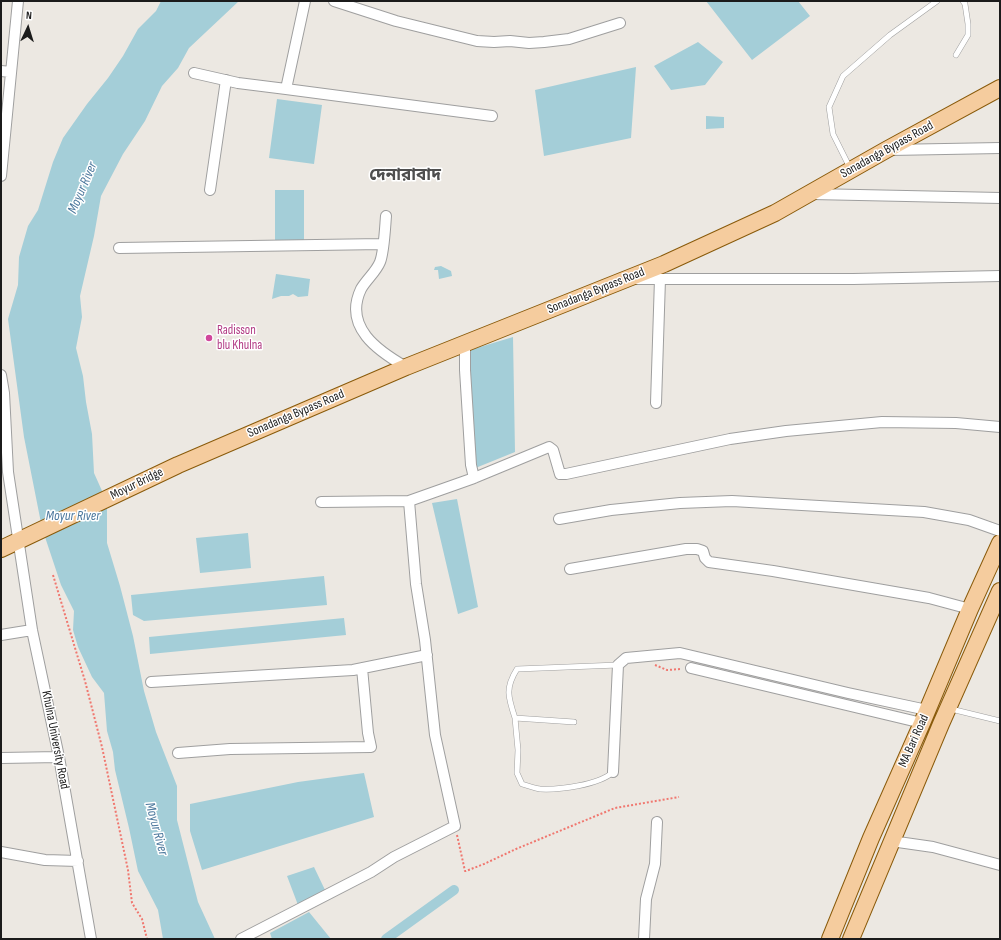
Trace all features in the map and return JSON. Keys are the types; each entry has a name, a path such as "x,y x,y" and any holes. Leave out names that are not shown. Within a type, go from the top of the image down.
{"main road":[{"name":"Sonadanga Bypass Road","path":"178,465 406,367 664,264 776,214 886,150 1000,88"},
{"name":"Moyur Bridge","path":"1,548 178,465"},
{"name":"MA Bari Road","path":"830,939 868,844 1000,543"},
{"name":"MA Bari Road","path":"856,938 891,841 1000,591"}],"street":[{"path":"1,176 6,71 18,1"},
{"path":"286,89 305,1"},
{"path":"334,1 396,22 477,41 544,42 569,39 620,23"},
{"path":"194,73 238,83 492,116"},
{"path":"210,190 226,80"},
{"path":"886,150 1000,148"},
{"path":"810,194 1000,198"},
{"path":"386,216 380,261 361,289 356,305 357,319 362,330 372,344 386,356 406,367"},
{"path":"119,248 382,244"},
{"path":"626,278 853,279 1000,276"},
{"path":"656,403 660,279"},
{"path":"465,344 465,370 471,465 474,478"},
{"name":"Khulna University Road","path":"1,375 8,472 25,538 32,630 59,757 91,939"},
{"path":"321,502 409,501 474,478 549,447 552,450 560,474 566,474 730,439 786,431 882,422 956,423 1000,427"},
{"path":"241,939 371,872 394,857 455,826 435,735 427,654 416,584 409,501"},
{"path":"559,519 612,510 680,503 732,501 924,512 969,520 1000,531"},
{"path":"570,569 686,549 697,549 703,551 705,558 709,562 921,596 970,609"},
{"path":"1,635 32,630"},
{"path":"613,772 618,665 626,658 680,653 924,716"},
{"path":"151,682 353,670 427,654"},
{"path":"717,674 719,662"},
{"path":"178,753 230,749 370,747 362,668"},
{"path":"691,668 924,716"},
{"path":"1,758 59,757"},
{"path":"644,939 646,899 655,864 657,822"},
{"path":"891,841 933,847 1000,865"},
{"path":"1,852 45,860 78,861"}],"lane":[{"path":"851,170 833,134 829,107 843,76 890,35 937,1"},
{"path":"956,55 968,35 968,24 965,4 963,1"},
{"path":"613,772 608,776 575,787 540,789 522,784 517,772 518,750 514,718 508,697 512,677 517,669 618,665"},
{"path":"948,708 1000,720"},
{"path":"514,718 574,722"}],"path":[{"path":"52,575 85,681 102,748 128,870 132,903 142,919 147,939"},
{"path":"645,656 656,666 667,670 691,668"},
{"path":"455,826 464,871 466,871 615,808 679,797"}],"water":[{"name":"Moyur River","path":"161,1 239,1 189,48 178,68 162,86 145,121 123,154 101,196 94,236 80,296 82,317 76,348 83,376 92,434 94,473 107,502 107,543 133,636 144,691 156,732 177,786 177,820 198,902 215,939 163,939 158,910 138,871 115,770 113,752 107,731 104,693 92,677 78,647 73,630 74,611 61,585 42,528 24,437 8,319 18,285 19,257 28,226 38,210 53,162 63,138 108,78 123,56 138,29 156,11"},
{"path":"706,1 798,1 810,16 752,60"},
{"path":"698,42 723,62 705,85 671,90 654,66"},
{"path":"636,67 631,138 544,156 535,90"},
{"path":"277,99 322,105 314,164 269,158"},
{"path":"706,116 724,117 724,128 706,129"},
{"path":"275,190 304,190 304,241 275,241"},
{"path":"441,266 451,271 452,276 439,279 438,270 434,270 435,267"},
{"path":"276,274 310,279 308,296 298,297 293,294 272,299"},
{"path":"513,337 515,452 473,469 470,350"},
{"path":"457,499 478,607 458,614 432,503"},
{"path":"248,533 251,568 200,573 196,538"},
{"path":"324,576 327,605 144,621 133,615 131,595"},
{"path":"344,618 346,635 150,654 149,637"},
{"path":"364,773 374,817 202,870 190,831 190,804 298,782"},
{"path":"314,867 325,890 298,905 287,876"},
{"path":"309,912 331,939 272,939 270,933"}],"waterway":[{"path":"386,939 454,890"}],"place":[{"name":"Radisson blu Khulna","path":"209,338"}],"district":[{"name":"দেনারাবাদ","path":"405,176"}]}
